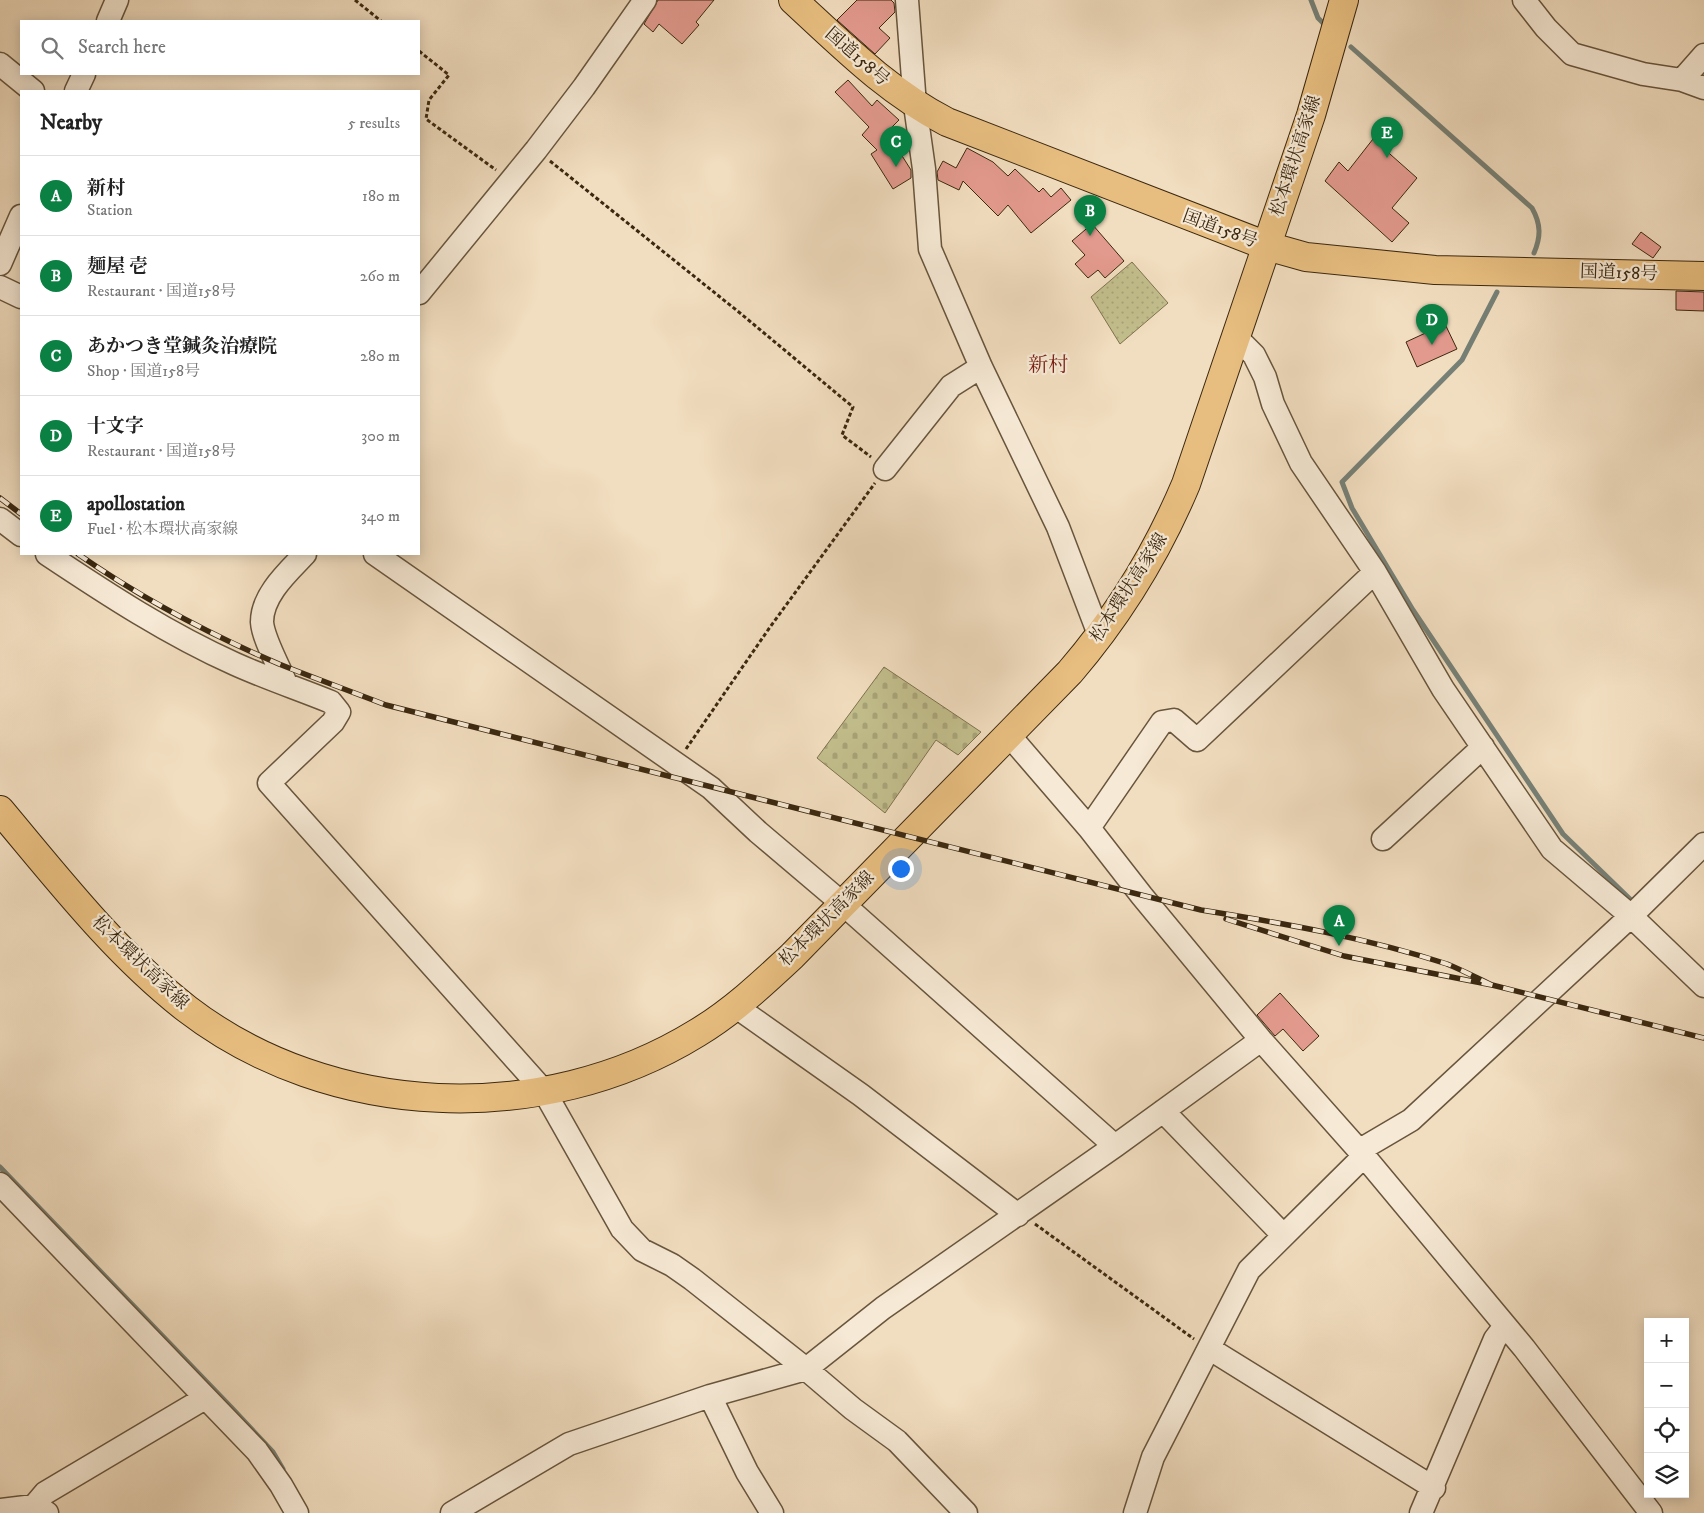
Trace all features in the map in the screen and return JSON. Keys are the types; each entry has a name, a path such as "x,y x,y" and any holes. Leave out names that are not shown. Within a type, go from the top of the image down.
{"main road":[{"name":"国道158号","path":"794,0 867,68 915,105 947,122 1267,246 1306,257 1435,270 1704,276"},
{"name":"松本環状高家線","path":"0,810 83,908 132,960 189,1010 252,1050 312,1075 396,1094 466,1100 571,1086 627,1068 697,1034 758,989 843,904 1070,672 1100,637 1124,602 1169,525 1186,484 1310,115 1344,0"}],"street":[{"path":"108,20 117,0"},
{"path":"420,292 536,150 584,87 645,0"},
{"path":"907,0 915,105 924,169 930,250 981,367 1058,527 1100,637"},
{"path":"1524,0 1546,28 1572,54 1644,74 1682,80 1704,88"},
{"path":"1682,80 1704,55"},
{"path":"0,64 32,90"},
{"path":"76,90 84,75"},
{"path":"0,264 20,218"},
{"path":"0,287 20,297"},
{"path":"1236,337 1254,355 1301,463 1376,572 1443,689 1552,849 1631,916 1704,986"},
{"path":"886,469 951,386 981,367"},
{"path":"0,519 20,534"},
{"path":"48,555 116,601 174,633 234,664 331,702 340,712 333,722 269,783 544,1091 622,1229 642,1250 672,1265 692,1279 806,1369 853,1409 896,1441 966,1513"},
{"path":"286,684 262,623 264,610 277,586 304,555"},
{"path":"376,555 712,788 758,832 843,904 1115,1146"},
{"path":"1090,828 1162,722 1174,720 1197,740 1376,572"},
{"path":"1008,734 1090,828 1142,896 1260,1040 1362,1153 1505,1326 1651,1513"},
{"path":"1383,839 1483,747"},
{"path":"1135,1513 1153,1457 1249,1270 1362,1153 1411,1120 1631,916 1704,844"},
{"path":"736,1006 861,1095 1019,1214"},
{"path":"452,1513 569,1444 710,1396 806,1369 883,1308 1115,1146 1260,1040"},
{"path":"1162,1111 1283,1235"},
{"path":"0,1184 257,1451 281,1485 297,1513"},
{"path":"1421,1513 1434,1488 1495,1339 1505,1326"},
{"path":"1210,1349 1434,1488"},
{"path":"710,1396 747,1472 772,1513"},
{"path":"0,1510 41,1509 45,1493 206,1398"}],"path":[{"path":"355,0 380,20"},
{"path":"420,52 449,75 429,100 426,119 510,180"},
{"path":"536,150 740,313 853,407 842,435 886,469 768,630 677,763"},
{"path":"1019,1214 1158,1315 1210,1349"}],"green space":[{"path":"1132,262 1168,303 1120,344 1091,297"},
{"path":"884,667 981,732 958,755 936,740 885,813 817,758"}],"building":[{"path":"658,0 714,0 696,22 699,25 682,44 659,24 653,32 644,24"},
{"path":"857,0 891,0 894,3 895,12 879,28 890,38 875,54 837,20"},
{"path":"848,80 872,106 877,100 899,120 887,132 911,170 911,178 893,189 871,154 877,150 862,135 869,127 835,92"},
{"path":"1373,139 1417,178 1392,208 1409,223 1392,242 1325,181 1339,162 1348,171"},
{"path":"967,148 993,162 1008,176 1015,169 1039,192 1043,188 1051,197 1061,188 1071,200 1031,233 1008,205 998,216 963,181 959,190 938,180 937,172 943,161 956,168"},
{"path":"1092,224 1124,261 1105,278 1098,270 1088,278 1075,264 1085,255 1072,241"},
{"path":"1641,232 1661,247 1653,258 1632,244"},
{"path":"1676,291 1704,292 1704,311 1676,310"},
{"path":"1445,324 1457,349 1417,367 1406,342"},
{"path":"1280,993 1319,1036 1303,1051 1283,1029 1275,1036 1257,1015"}],"waterway":[{"path":"1311,0 1318,18 1325,25"},
{"path":"1351,47 1532,208 1539,230 1534,253"},
{"path":"1497,292 1462,360 1342,482 1352,508 1413,610 1563,834 1630,899"},
{"path":"0,1167 231,1407 273,1452 283,1469"}],"railway":[{"path":"0,498 20,513"},
{"path":"79,555 150,600 227,640 279,664 386,705 1201,910 1294,926 1386,946 1447,964 1492,985"},
{"path":"1226,919 1344,956 1492,985 1704,1038"}],"place":[{"name":"apollostation","path":"1387,158"},
{"name":"あかつき堂鍼灸治療院","path":"896,167"},
{"name":"麺屋 壱","path":"1090,236"},
{"name":"十文字","path":"1432,345"},
{"name":"新村","path":"1339,946"}],"district":[{"name":"新村","path":"1048,365"}]}
